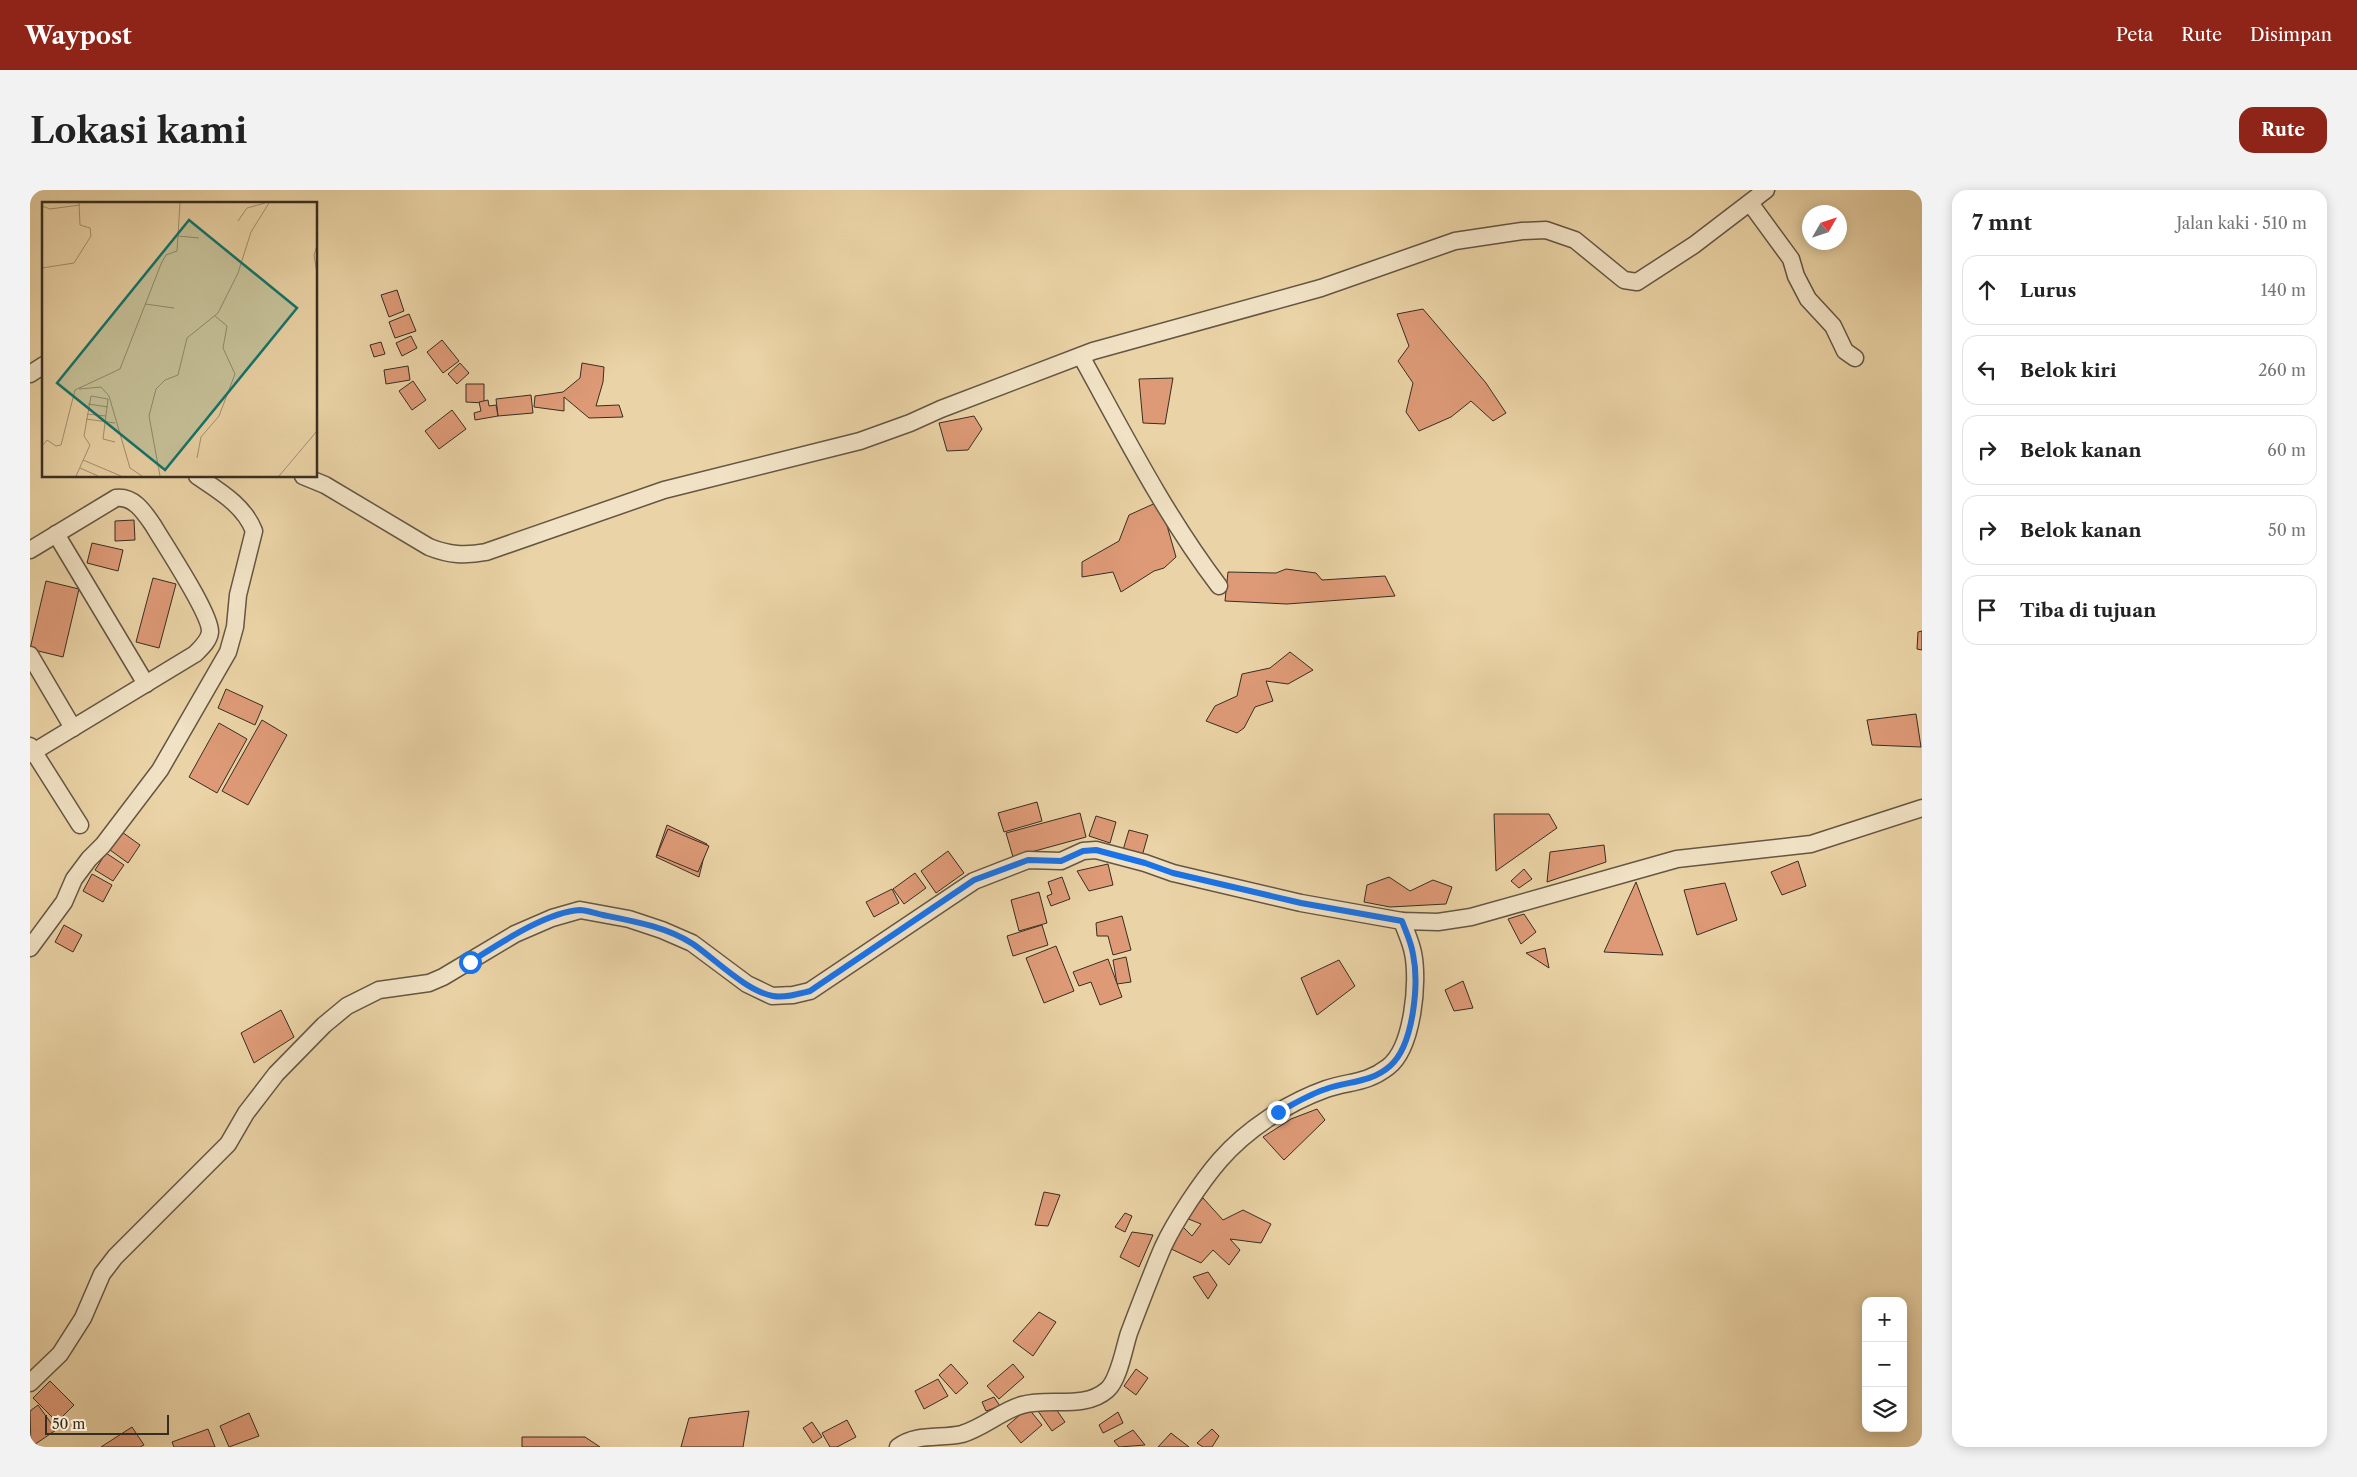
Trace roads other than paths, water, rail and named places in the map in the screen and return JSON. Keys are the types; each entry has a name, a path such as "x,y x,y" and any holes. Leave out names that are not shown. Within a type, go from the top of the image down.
{"street":[{"path":"308,478 325,485 429,547 444,553 458,555 486,552 664,490 860,440 910,424 941,409 1081,356 1194,322 1321,288 1455,241 1522,230 1546,230 1575,240 1624,280 1637,282 1694,245 1766,190"},
{"path":"1750,203 1790,259 1796,276 1808,299 1833,326 1845,351 1855,358"},
{"path":"1081,356 1142,465 1201,561 1219,586"},
{"path":"30,374 42,366"},
{"path":"30,948 64,902 74,879 89,859 103,845 160,770 228,652 235,627 238,595 254,531 244,513 230,498 200,478"},
{"path":"30,550 116,498 129,499 144,512 153,525 203,610 210,629 207,640 195,654 73,728 31,751 80,825"},
{"path":"56,534 146,684"},
{"path":"30,655 73,728"},
{"path":"30,1383 60,1354 82,1318 102,1274 115,1257 228,1144 246,1113 276,1074 324,1025 362,997 395,986 430,983 515,934 552,918 580,910 629,919 692,943 747,984 772,996 792,995 810,991 974,880 1028,860 1061,861 1083,851 1096,850 1145,863 1173,873 1301,903 1402,921 1438,922 1471,918 1572,891 1678,859 1811,844 1922,808"},
{"path":"898,1447 915,1438 963,1434 1022,1405 1083,1401 1106,1390 1113,1382 1129,1333 1164,1246 1186,1209 1219,1161 1253,1129 1278,1112 1327,1088 1370,1078 1390,1066 1397,1058 1410,1025 1415,998 1414,955 1402,921"}]}
